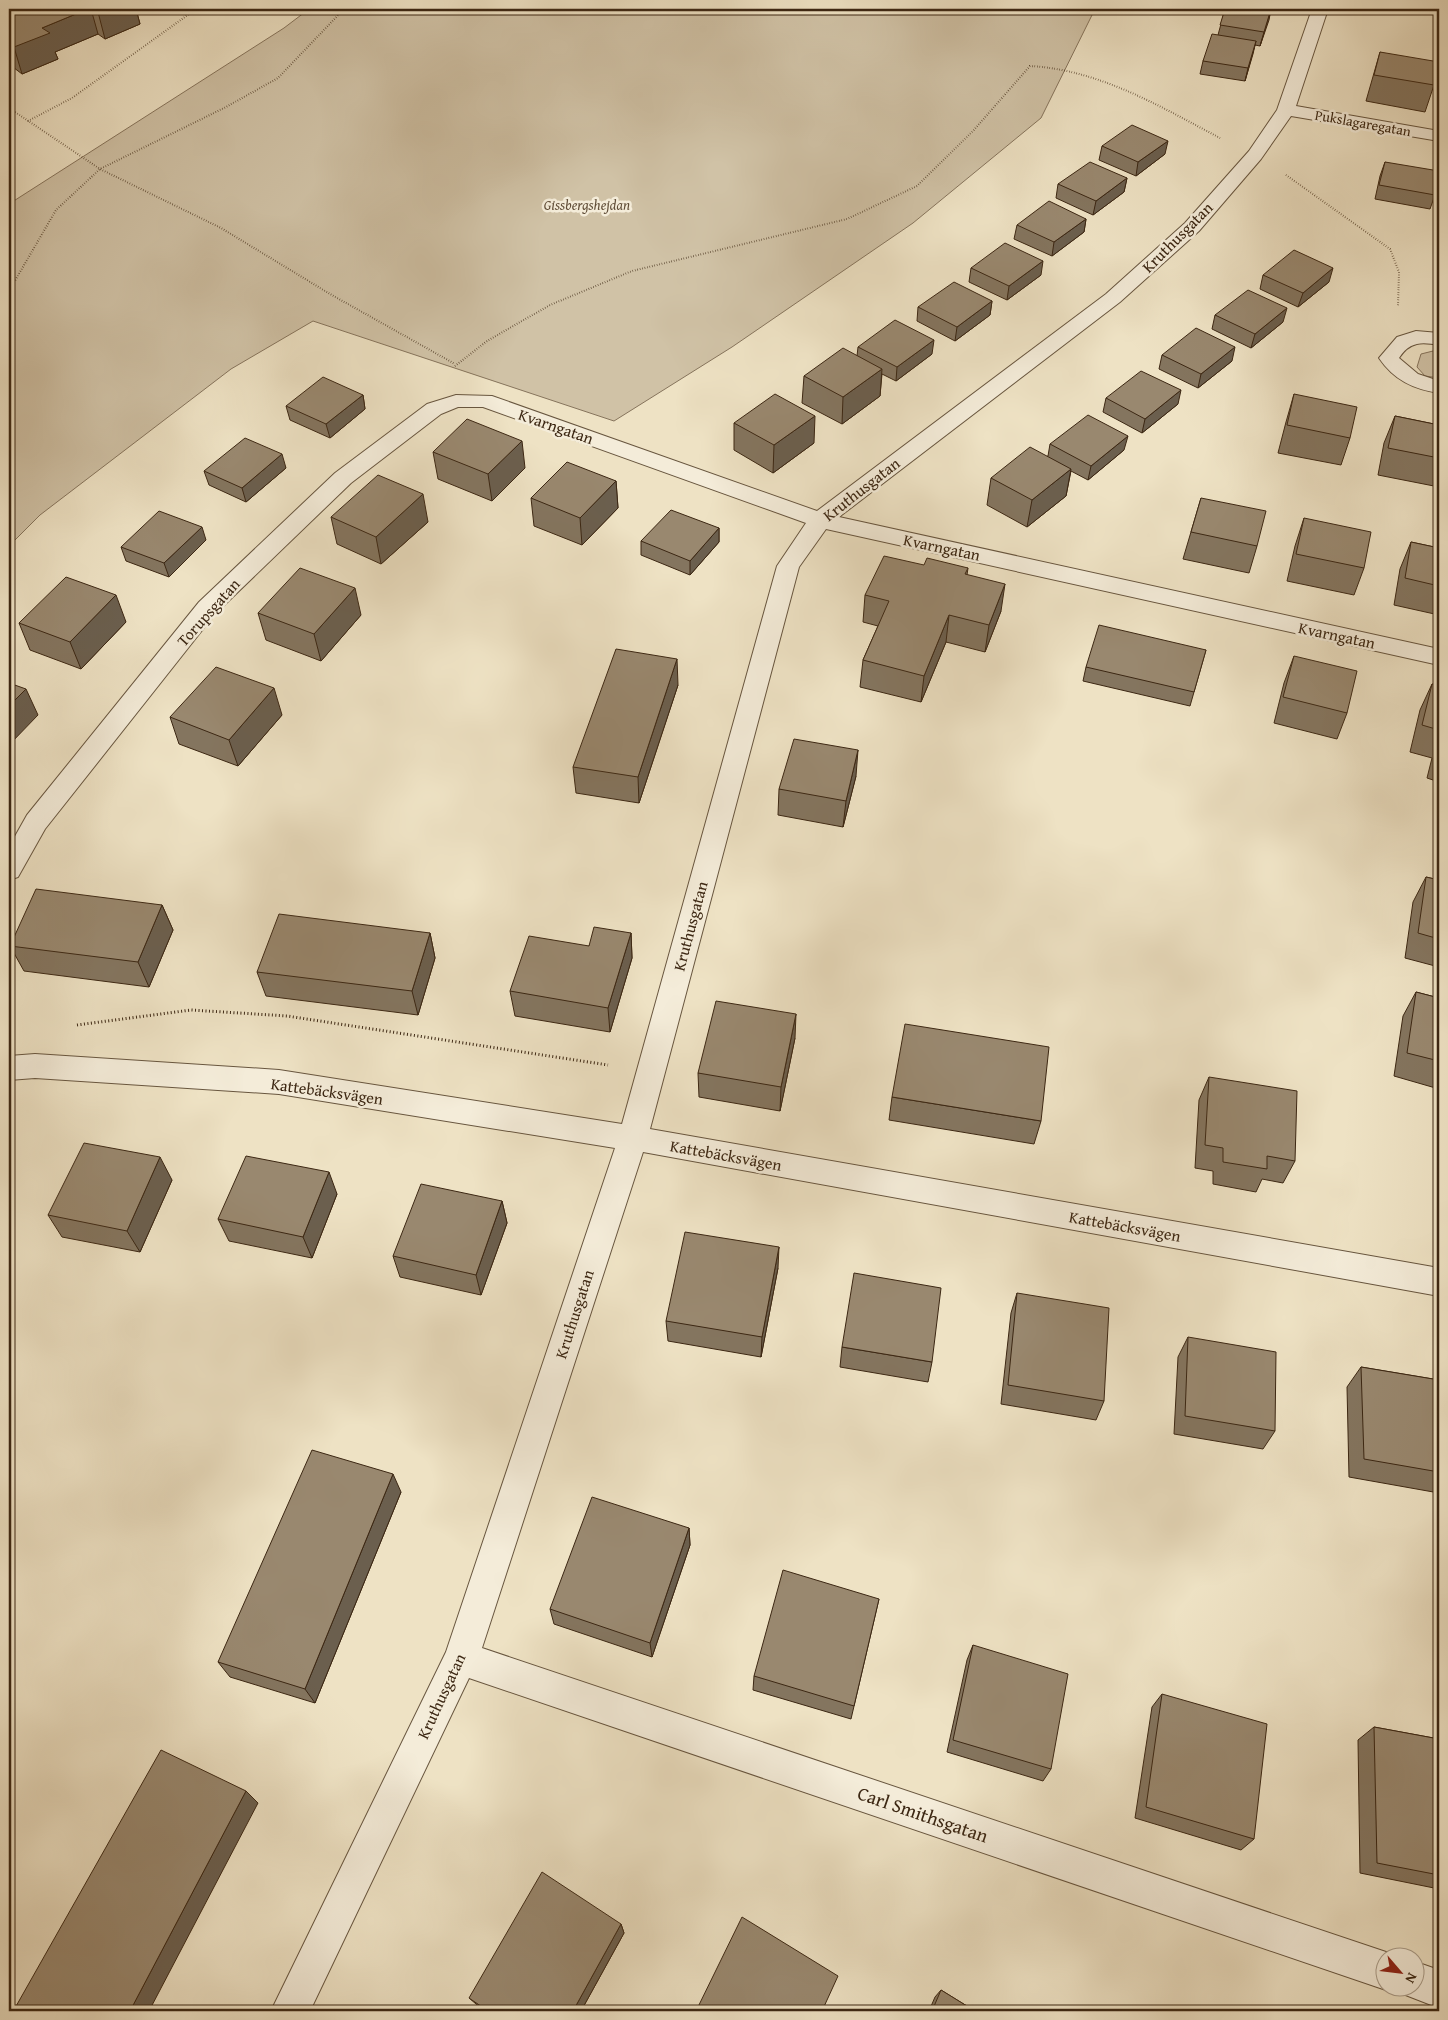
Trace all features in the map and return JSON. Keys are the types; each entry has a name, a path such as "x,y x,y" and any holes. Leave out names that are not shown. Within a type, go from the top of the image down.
{"street":[{"name":"Kruthusgatan","path":"290,2011 460,1658 633,1138 788,566 820,520 1113,298 1192,226 1255,155 1286,110 1320,9"},
{"name":"Pukslagaregatan","path":"1286,110 1439,136"},
{"path":"1439,338 1425,336 1407,339 1395,347 1389,358 1400,373 1422,384 1439,387"},
{"name":"Kvarngatan","path":"456,401 485,401 820,520 1439,657"},
{"name":"Torupsgatan","path":"9,870 36,822 207,608 343,478 434,410 456,401"},
{"name":"Kattebäcksvägen","path":"9,1068 35,1066 279,1082 633,1138 1439,1282"},
{"name":"Carl Smithsgatan","path":"460,1658 1376,1968"},
{"path":"1426,1984 1439,1989"}],"path":[{"path":"28,121 72,98 196,9"},
{"path":"9,291 56,210 100,169 226,107 278,78 333,18 344,9"},
{"path":"455,364 487,341 550,305 632,271 846,219 917,186 973,131 1030,66 1052,65 1090,74 1255,155 1390,249 1399,272 1398,316 1407,339"},
{"path":"9,108 100,169 221,228 330,294 455,364"},
{"path":"455,364 456,401"},
{"path":"75,1025 191,1010 287,1016 651,1072"}],"green space":[{"name":"Gissbergshejdan","path":"309,9 1095,9 1041,118 913,223 732,347 614,421 313,321 231,369 40,515 9,546 9,204 284,28"},
{"path":"1433,351 1439,352 1439,378 1425,376 1417,367 1421,354"}],"building":[{"path":"88,9 42,28 50,33 14,47 9,44 9,10"},
{"path":"92,9 106,9 98,12"},
{"path":"1225,9 1271,9 1264,32 1220,25"},
{"path":"1212,34 1256,41 1248,68 1203,61"},
{"path":"1380,52 1439,62 1434,85 1374,75"},
{"path":"1132,125 1168,141 1138,162 1102,146"},
{"path":"1090,162 1127,178 1096,201 1058,184"},
{"path":"1385,162 1439,171 1435,195 1379,185"},
{"path":"1049,201 1086,219 1054,242 1017,225"},
{"path":"1005,243 1043,261 1009,286 971,268"},
{"path":"1294,250 1333,268 1303,293 1263,275"},
{"path":"954,282 992,301 957,327 918,307"},
{"path":"1248,290 1287,308 1255,334 1215,315"},
{"path":"895,320 934,340 897,367 858,347"},
{"path":"1196,328 1235,347 1201,374 1162,355"},
{"path":"843,348 882,369 843,397 804,376"},
{"path":"1141,371 1181,390 1145,419 1106,398"},
{"path":"323,377 363,395 326,424 286,406"},
{"path":"775,394 815,416 774,445 734,423"},
{"path":"1294,394 1357,407 1350,438 1287,425"},
{"path":"1088,415 1128,436 1091,466 1050,444"},
{"path":"1395,416 1439,425 1439,458 1388,448"},
{"path":"467,419 522,441 488,474 433,452"},
{"path":"245,438 282,454 242,488 204,471"},
{"path":"1030,447 1071,469 1032,500 991,478"},
{"path":"567,462 616,481 580,518 531,498"},
{"path":"378,475 423,494 376,537 331,517"},
{"path":"1201,498 1266,511 1257,546 1191,532"},
{"path":"671,510 719,528 690,561 641,541"},
{"path":"159,511 202,527 164,563 121,547"},
{"path":"1304,518 1371,532 1364,568 1296,554"},
{"path":"1411,542 1439,548 1439,586 1405,578"},
{"path":"884,556 924,565 927,558 968,568 965,574 1005,584 989,625 949,615 924,676 863,660 889,601 865,595"},
{"path":"300,568 355,588 314,634 258,613"},
{"path":"66,577 116,595 70,642 19,623"},
{"path":"1099,625 1206,650 1194,692 1086,667"},
{"path":"616,649 677,659 638,777 573,767"},
{"path":"1294,656 1357,671 1347,713 1283,697"},
{"path":"216,667 274,688 229,740 170,717"},
{"path":"9,683 26,689 9,706"},
{"path":"1432,684 1439,686 1439,730 1422,725"},
{"path":"794,739 858,750 846,801 779,789"},
{"path":"1426,877 1439,880 1439,939 1418,933"},
{"path":"36,889 162,905 138,962 10,946"},
{"path":"279,914 430,933 412,991 257,972"},
{"path":"594,927 631,933 608,1008 510,991 529,936 589,946"},
{"path":"1416,992 1439,998 1439,1061 1407,1053"},
{"path":"716,1001 796,1014 781,1087 698,1073"},
{"path":"905,1024 1049,1047 1041,1121 892,1097"},
{"path":"1209,1077 1297,1091 1295,1161 1267,1156 1267,1169 1223,1162 1223,1148 1205,1145"},
{"path":"84,1143 160,1157 127,1231 48,1215"},
{"path":"246,1156 329,1172 303,1237 218,1219"},
{"path":"421,1184 502,1201 476,1275 393,1256"},
{"path":"685,1232 779,1247 762,1337 666,1321"},
{"path":"854,1273 941,1288 932,1362 842,1347"},
{"path":"1017,1293 1109,1308 1104,1401 1008,1385"},
{"path":"1188,1337 1276,1352 1275,1431 1185,1416"},
{"path":"1361,1367 1439,1380 1439,1472 1364,1459"},
{"path":"312,1450 393,1474 305,1689 218,1662"},
{"path":"592,1497 689,1528 650,1643 550,1609"},
{"path":"783,1570 879,1599 854,1706 754,1676"},
{"path":"973,1645 1068,1674 1051,1769 953,1740"},
{"path":"1162,1694 1267,1724 1254,1839 1146,1807"},
{"path":"1374,1727 1439,1739 1439,1875 1377,1863"},
{"path":"161,1750 246,1791 130,2011 22,2011 15,2008"},
{"path":"542,1872 621,1924 573,2011 488,2011 469,1998"},
{"path":"742,1917 838,1976 822,2011 696,2011"},
{"path":"941,1990 975,2011 932,2011"}]}
